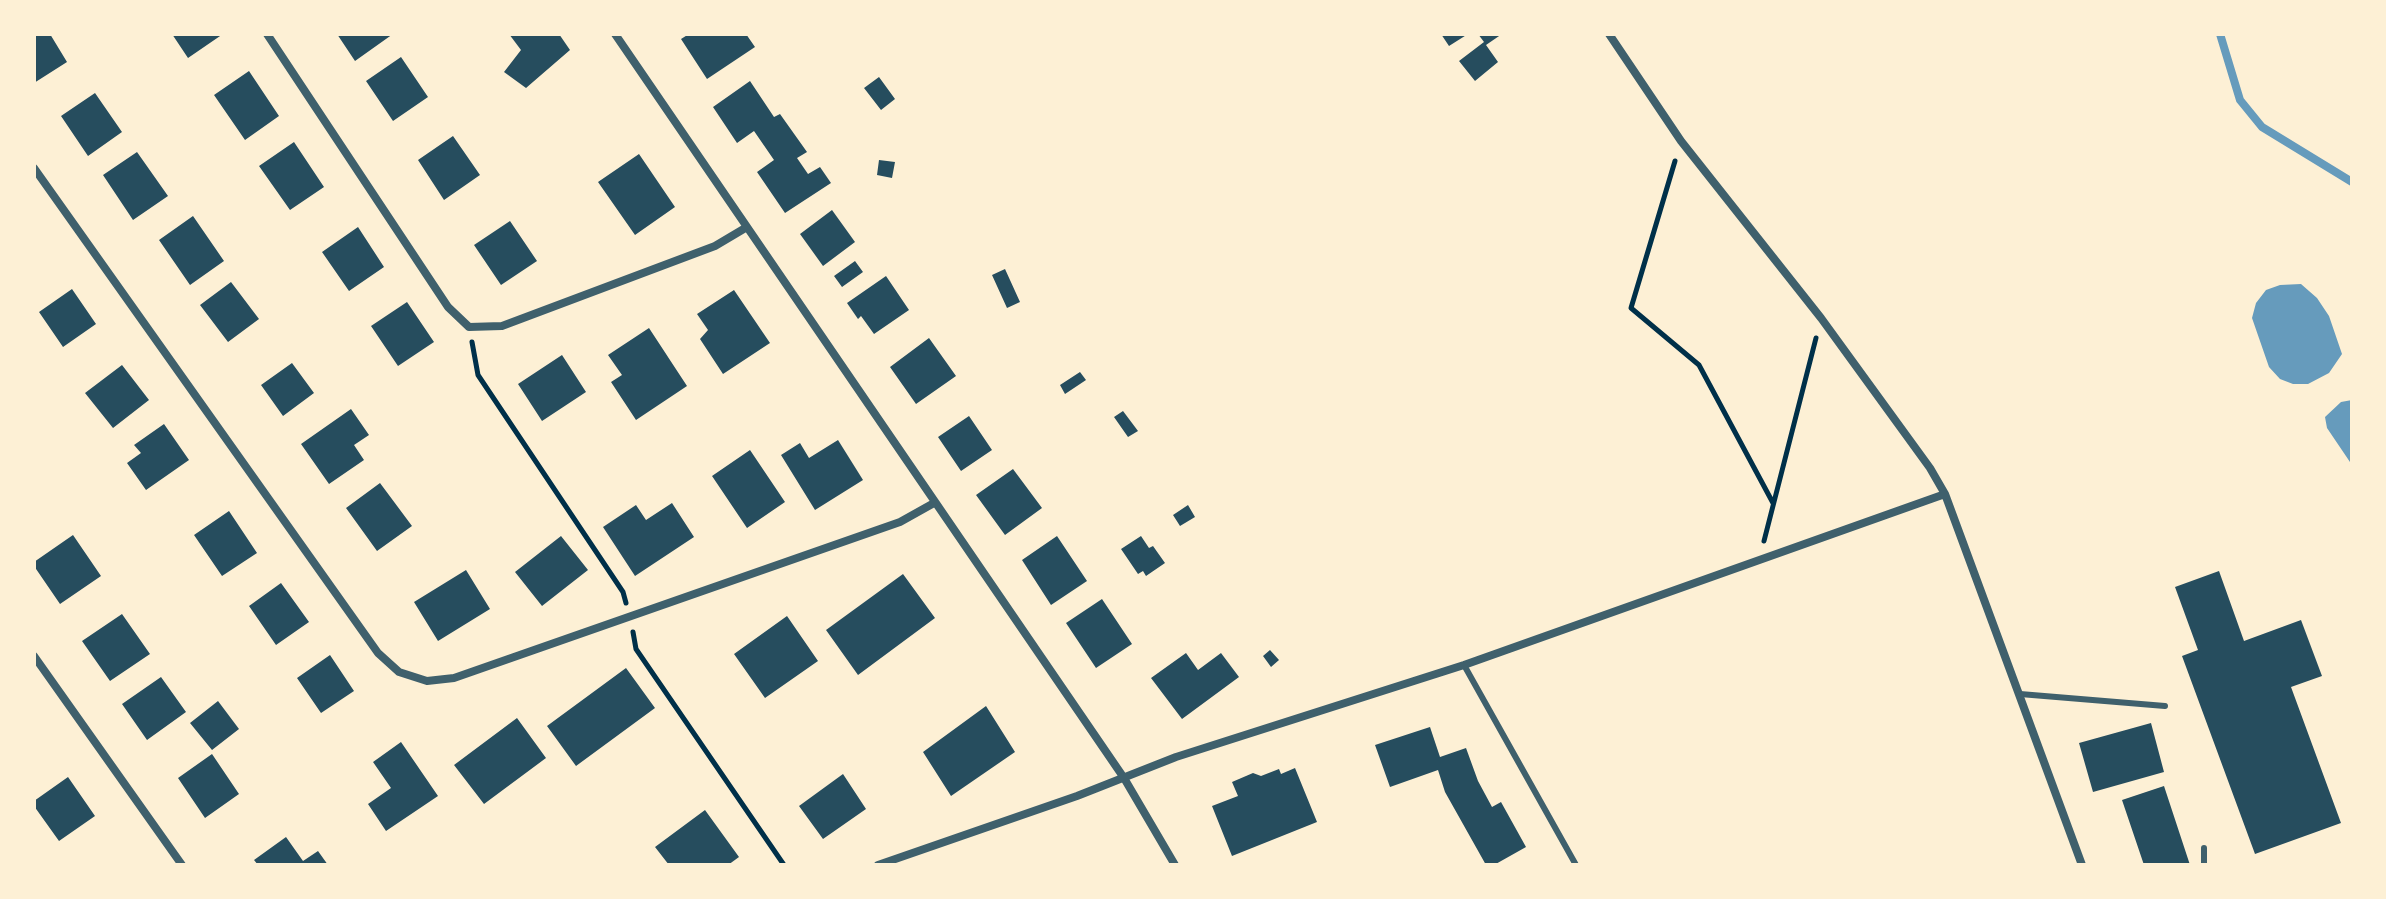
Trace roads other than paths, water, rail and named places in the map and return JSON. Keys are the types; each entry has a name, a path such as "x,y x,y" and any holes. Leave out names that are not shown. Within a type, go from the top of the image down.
{"street":[{"path":"267,34 448,307 469,327 502,326 715,246 747,227"},
{"path":"615,34 1124,778 1175,865"},
{"path":"1609,34 1681,141 1821,318 1930,468 1945,494 2082,865"},
{"path":"34,168 378,653 399,672 427,681 454,678 900,522 934,503"},
{"path":"878,865 1176,757 1464,665 1945,494"},
{"path":"34,656 182,865"}],"lane":[{"path":"1464,665 1576,865"},
{"path":"2020,694 2165,706"},
{"path":"2204,848 2204,865"}],"water":[{"path":"2301,284 2317,298 2329,316 2342,354 2329,373 2308,384 2293,384 2280,379 2269,367 2252,318 2256,303 2266,290 2280,285"},
{"path":"2352,400 2352,465 2327,428 2325,417 2341,402"}],"waterway":[{"path":"2220,34 2240,100 2262,127 2352,182"}]}
